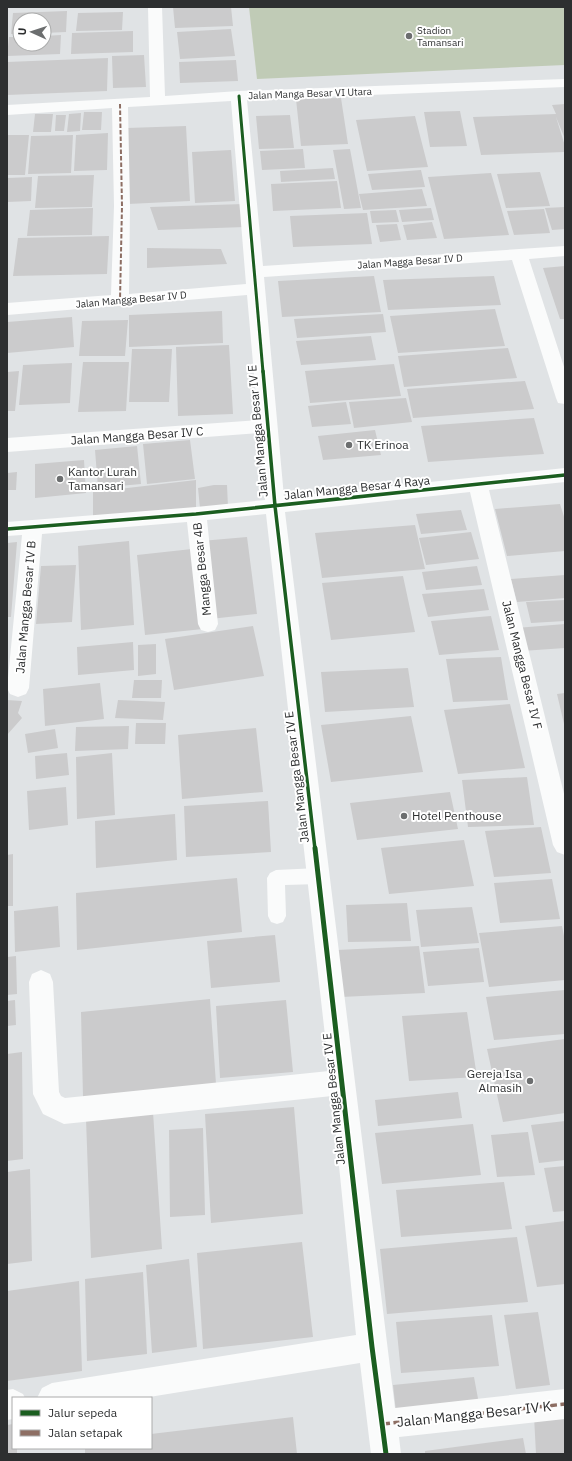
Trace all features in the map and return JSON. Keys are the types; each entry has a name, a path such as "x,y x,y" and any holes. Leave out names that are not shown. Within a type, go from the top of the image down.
{"street":[{"path":"155,7 158,102"},
{"name":"Jalan Manga Besar VI Utara","path":"7,110 239,96 565,83"},
{"name":"Jalan Mangga Besar IV E","path":"239,96 239,110 275,506 343,1082 372,1347 386,1454"},
{"path":"120,104 122,206 120,300"},
{"name":"Jalan Magga Besar IV D","path":"255,280 519,254 565,251"},
{"path":"519,254 565,398"},
{"name":"Jalan Mangga Besar IV D","path":"7,309 120,300 255,280"},
{"name":"Jalan Mangga Besar IV C","path":"7,445 267,426"},
{"name":"Jalan Mangga Besar 4 Raya","path":"7,529 196,514 478,486 565,475"},
{"name":"Jalan Mangga Besar IV F","path":"478,486 565,845"},
{"name":"Mangga Besar 4B","path":"196,514 208,624"},
{"name":"Jalan Mangga Besar IV B","path":"18,688 33,526"},
{"path":"41,982 46,1094 52,1105 64,1111 343,1082"},
{"path":"58,1397 372,1347"},
{"name":"Jalan Mangga Besar IV K","path":"382,1424 565,1404"}],"lane":[{"path":"277,916 276,878 319,876"}],"green space":[{"name":"Stadion Tamansari","path":"249,7 565,7 565,65 257,79"}],"building":[{"path":"173,7 231,7 233,26 175,28"},
{"path":"67,11 66,32 52,33 52,12 40,12"},
{"path":"123,12 122,30 76,31 78,13"},
{"path":"231,29 235,56 180,59 177,32"},
{"path":"133,31 133,52 71,54 72,33"},
{"path":"61,35 60,54 7,56 9,37 12,37 12,52 52,52 52,36"},
{"path":"144,55 146,87 113,88 112,56"},
{"path":"108,58 107,91 7,95 7,62"},
{"path":"236,60 238,81 180,83 179,62"},
{"path":"341,98 348,144 301,146 296,99"},
{"path":"565,104 565,139 556,117 565,146 565,152 481,155 473,117 556,114 552,105"},
{"path":"460,111 467,146 430,147 424,112"},
{"path":"84,112 102,112 101,130 82,130"},
{"path":"81,113 80,131 67,132 69,114"},
{"path":"35,114 53,114 51,132 33,132"},
{"path":"56,115 66,115 64,131 55,131"},
{"path":"290,115 294,148 259,149 256,116"},
{"path":"415,116 428,167 367,171 356,120"},
{"path":"186,126 190,201 128,204 127,128"},
{"path":"108,133 107,170 74,171 76,135"},
{"path":"7,135 29,135 25,175 7,175"},
{"path":"73,135 71,173 28,174 31,136"},
{"path":"303,149 305,168 262,170 260,151"},
{"path":"350,149 361,208 344,209 333,150"},
{"path":"231,150 235,201 195,203 192,152"},
{"path":"333,168 335,179 281,182 280,171"},
{"path":"421,170 425,187 372,190 368,174"},
{"path":"540,172 550,206 506,208 497,174"},
{"path":"491,173 509,235 444,239 428,177"},
{"path":"94,175 92,207 35,208 38,176"},
{"path":"32,177 31,201 7,202 7,178"},
{"path":"337,181 341,208 273,211 271,184"},
{"path":"422,189 427,206 363,210 359,194"},
{"path":"244,204 245,227 158,230 150,207"},
{"path":"565,207 565,229 552,230 545,208"},
{"path":"93,208 92,235 27,236 30,210"},
{"path":"431,208 434,220 402,222 399,210"},
{"path":"544,209 550,233 514,235 507,211"},
{"path":"396,210 399,222 372,223 370,211"},
{"path":"367,213 372,244 293,247 290,216"},
{"path":"432,222 437,238 407,240 403,225"},
{"path":"397,224 401,240 380,242 376,225"},
{"path":"109,236 107,274 13,276 18,238"},
{"path":"147,248 221,249 227,264 147,268"},
{"path":"565,266 565,319 560,319 543,268"},
{"path":"374,276 381,312 282,317 278,281"},
{"path":"494,276 501,305 388,310 383,280"},
{"path":"495,309 505,346 398,353 390,316"},
{"path":"222,311 223,343 129,347 129,315"},
{"path":"383,314 386,332 297,338 294,319"},
{"path":"72,317 74,347 7,353 7,322"},
{"path":"128,320 125,356 79,356 82,321"},
{"path":"371,336 376,360 301,365 296,341"},
{"path":"229,345 233,414 178,416 176,347"},
{"path":"508,348 517,378 404,387 398,356"},
{"path":"132,349 172,349 169,402 129,402"},
{"path":"83,362 129,362 126,411 78,412"},
{"path":"72,363 70,403 19,405 23,365"},
{"path":"394,364 401,396 310,403 305,371"},
{"path":"19,371 15,411 7,411 7,372"},
{"path":"525,381 534,409 413,418 407,389"},
{"path":"406,398 412,422 354,428 349,402"},
{"path":"346,402 351,424 312,427 308,406"},
{"path":"534,418 544,454 428,462 421,426"},
{"name":"TK Erinoa","path":"375,430 381,455 323,460 318,436"},
{"path":"190,440 195,479 147,484 143,444"},
{"path":"137,446 141,484 98,488 95,450"},
{"name":"Kantor Lurah Tamansari","path":"84,460 86,493 35,498 35,464"},
{"path":"17,472 16,490 7,490 7,473"},
{"path":"196,480 196,508 93,518 93,492"},
{"path":"214,485 227,485 228,507 200,508 198,488"},
{"path":"560,504 565,520 565,551 507,556 495,509"},
{"path":"461,510 467,530 421,534 416,514"},
{"path":"415,525 425,569 322,578 315,533"},
{"path":"471,532 479,559 426,565 419,538"},
{"path":"247,537 257,614 210,619 201,541"},
{"path":"129,541 134,625 81,630 78,546"},
{"path":"17,542 11,617 7,617 7,543"},
{"path":"192,549 203,629 145,635 137,555"},
{"path":"76,565 72,622 36,624 41,566"},
{"path":"477,566 482,585 426,590 422,572"},
{"path":"565,575 565,598 517,602 511,579"},
{"path":"403,576 415,632 331,640 322,583"},
{"path":"484,589 489,610 428,617 422,594"},
{"path":"565,600 565,621 531,623 526,602"},
{"path":"491,616 499,650 439,655 431,621"},
{"path":"565,624 565,648 522,651 516,628"},
{"path":"253,626 264,676 174,690 165,639"},
{"path":"133,642 134,670 78,675 77,647"},
{"path":"156,644 156,674 138,676 138,645"},
{"path":"501,657 508,700 453,702 446,659"},
{"path":"408,668 414,707 325,712 321,672"},
{"path":"134,680 162,680 161,698 132,698"},
{"path":"100,683 104,719 45,726 43,689"},
{"path":"565,693 565,724 564,724 557,694"},
{"path":"7,700 22,701 18,713 22,718 7,735"},
{"path":"118,700 165,702 163,720 115,718"},
{"path":"510,704 525,768 458,774 444,710"},
{"path":"411,716 423,772 331,782 321,725"},
{"path":"136,723 166,723 165,744 135,744"},
{"path":"129,726 128,749 75,751 76,727"},
{"path":"256,728 263,792 182,799 178,735"},
{"path":"55,729 58,748 28,753 25,734"},
{"path":"67,753 69,775 36,779 35,756"},
{"path":"112,753 115,815 77,819 76,757"},
{"path":"527,777 534,825 468,827 462,780"},
{"path":"66,787 68,825 29,830 27,791"},
{"name":"Hotel Penthouse","path":"450,792 458,829 357,840 350,803"},
{"path":"268,801 271,852 186,857 184,806"},
{"path":"175,814 177,860 96,868 95,821"},
{"path":"541,827 551,873 494,877 485,831"},
{"path":"464,840 474,886 389,894 381,848"},
{"path":"13,854 13,906 7,906 7,855"},
{"path":"237,878 242,932 77,950 76,893"},
{"path":"552,879 560,919 500,923 494,883"},
{"path":"407,903 411,941 348,942 346,905"},
{"path":"58,906 60,947 15,952 14,911"},
{"path":"472,907 479,943 421,947 416,910"},
{"path":"562,926 565,941 565,980 489,987 479,933"},
{"path":"275,935 280,982 211,988 207,941"},
{"path":"419,946 425,993 341,997 337,950"},
{"path":"479,948 484,982 428,986 423,952"},
{"path":"16,956 17,994 7,995 7,957"},
{"path":"565,990 565,1034 494,1040 486,997"},
{"path":"210,999 216,1084 83,1097 81,1012"},
{"path":"15,1000 16,1025 7,1026 7,1001"},
{"path":"286,1000 293,1072 220,1078 216,1006"},
{"path":"467,1012 477,1077 409,1081 402,1016"},
{"name":"Gereja Isa Almasih","path":"565,1039 565,1113 503,1122 487,1049"},
{"path":"22,1052 23,1159 7,1161 7,1054"},
{"path":"458,1092 462,1118 378,1126 375,1100"},
{"path":"294,1107 303,1214 211,1223 205,1114"},
{"path":"153,1112 162,1249 91,1258 86,1119"},
{"path":"565,1121 565,1160 539,1163 531,1125"},
{"path":"473,1124 481,1175 382,1184 375,1133"},
{"path":"203,1128 205,1215 170,1217 169,1130"},
{"path":"528,1132 535,1175 497,1177 491,1135"},
{"path":"565,1166 565,1211 553,1212 544,1168"},
{"path":"30,1169 32,1261 7,1264 7,1172"},
{"path":"504,1182 512,1229 401,1237 396,1190"},
{"path":"565,1221 565,1284 537,1287 525,1226"},
{"path":"517,1237 528,1302 387,1314 380,1249"},
{"path":"302,1242 313,1337 203,1349 197,1253"},
{"path":"189,1259 197,1347 152,1353 146,1265"},
{"path":"143,1272 147,1354 87,1361 85,1279"},
{"path":"79,1281 82,1371 7,1381 7,1291"},
{"path":"538,1312 550,1385 516,1389 504,1315"},
{"path":"492,1315 499,1366 401,1373 396,1322"},
{"path":"474,1377 479,1404 396,1412 393,1385"},
{"path":"534,1416 565,1417 565,1454 536,1454"},
{"path":"293,1417 297,1454 85,1454 85,1449 152,1449 152,1434"},
{"path":"12,1424 12,1449 17,1449 17,1454 7,1454 7,1425"},
{"path":"523,1438 526,1454 425,1454 425,1451"}],"marked path":[{"path":"120,104 122,206 120,300"},
{"path":"383,1424 565,1404"}],"cycle path":[{"path":"239,96 239,110 255,272 255,289 275,506 343,1082 372,1347 386,1454"},
{"path":"7,529 196,514 565,475"}],"place":[{"name":"Stadion Tamansari","path":"409,36"},
{"name":"TK Erinoa","path":"349,445"},
{"name":"Kantor Lurah Tamansari","path":"60,479"},
{"name":"Hotel Penthouse","path":"404,816"},
{"name":"Gereja Isa Almasih","path":"530,1081"}]}
